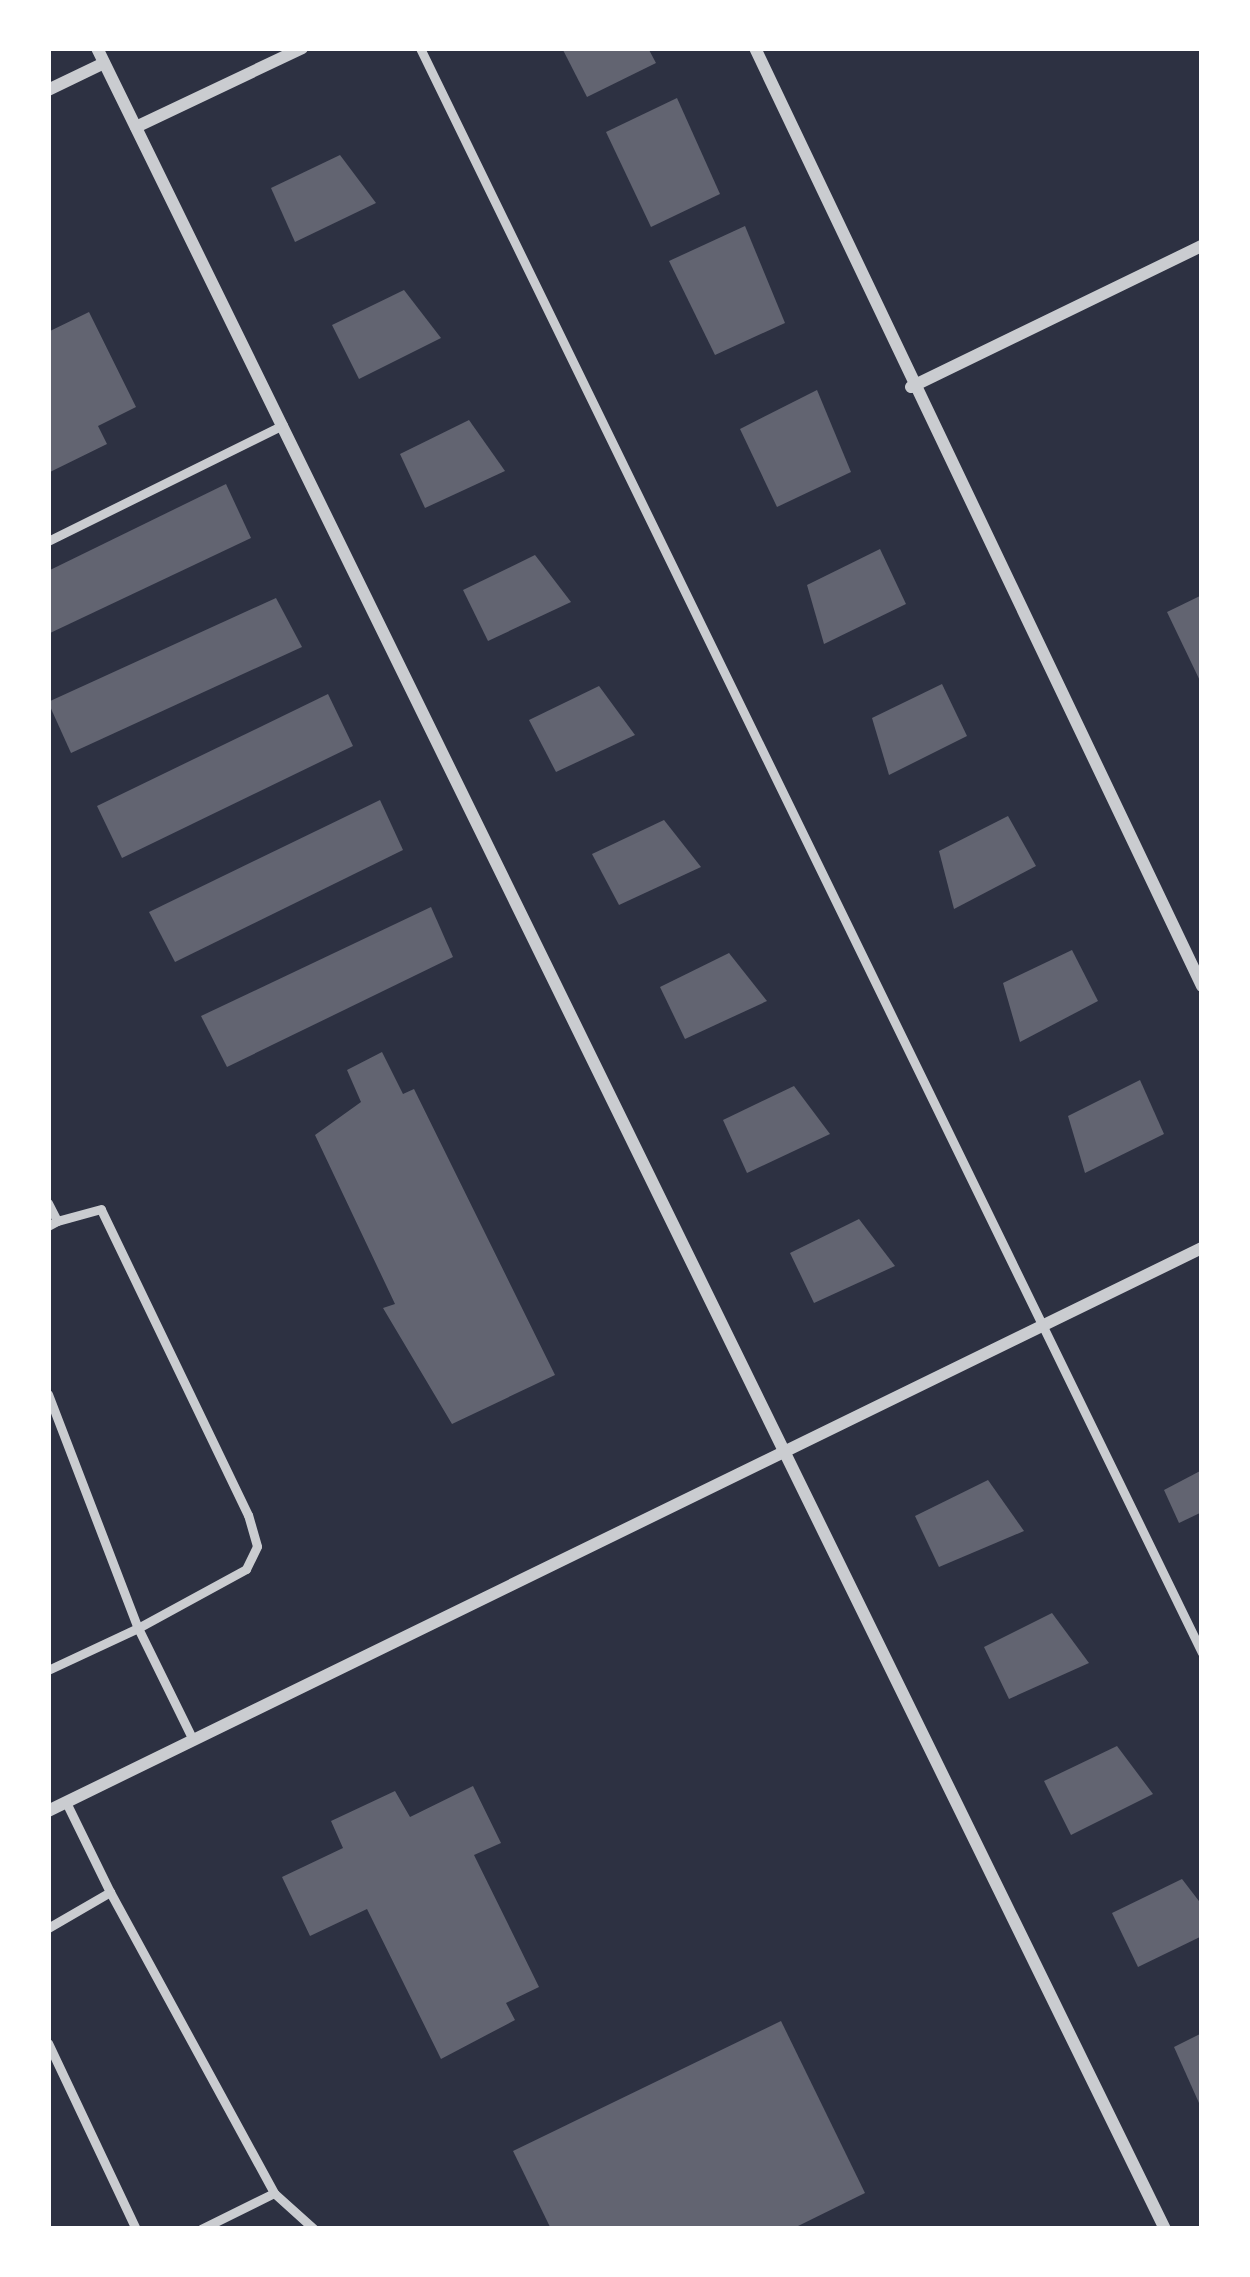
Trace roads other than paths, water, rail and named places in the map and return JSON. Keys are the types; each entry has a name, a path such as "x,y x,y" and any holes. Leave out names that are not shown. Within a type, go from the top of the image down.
{"street":[{"path":"97,48 1165,2229"},
{"path":"136,127 302,48"},
{"path":"754,48 911,387 1202,986"},
{"path":"48,90 104,63"},
{"path":"911,387 1202,246"},
{"path":"48,1811 1202,1248"}],"lane":[{"path":"420,48 1202,1653"},
{"path":"48,541 283,425"},
{"path":"48,1203 52,1223 101,1209 257,1546 246,1569 48,1670"},
{"path":"48,1394 138,1628 193,1740"},
{"path":"66,1802 274,2193 314,2229"},
{"path":"48,1928 110,1892"},
{"path":"48,2043 136,2229"},
{"path":"201,2229 274,2193"}]}
